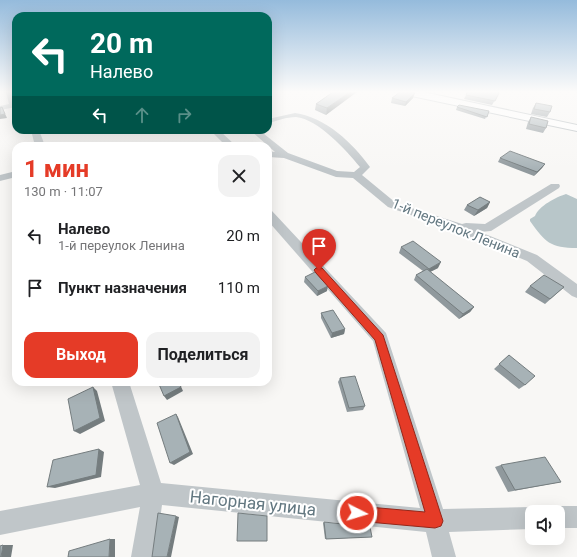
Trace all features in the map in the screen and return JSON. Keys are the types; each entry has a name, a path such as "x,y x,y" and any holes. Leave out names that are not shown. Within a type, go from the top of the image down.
{"main road":[{"path":"530,118 577,128"}],"street":[{"path":"272,154 285,155 336,174 356,175 365,167 354,152 338,138 308,118"},
{"path":"218,134 227,142"},
{"path":"259,134 269,142"},
{"path":"272,145 285,155"},
{"path":"0,178 12,175"},
{"name":"1-й переулок Ленина","path":"356,175 392,205 457,227 532,258 577,292"},
{"path":"457,227 487,228 555,186"},
{"path":"272,218 380,338 435,521 444,557"},
{"path":"121,386 153,493 144,557"},
{"name":"Нагорная улица","path":"0,523 153,493 435,521 525,518"},
{"path":"565,517 577,517"}],"shaded area":[{"path":"566,194 577,199 577,248 560,247 554,245 544,239 530,221 530,219 535,216 544,205"}],"building":[{"path":"531,118 548,121 546,128 529,124"},
{"path":"510,151 545,164 537,172 500,158"},
{"path":"480,197 490,202 478,210 467,205"},
{"path":"413,241 441,262 429,269 401,247"},
{"path":"427,269 474,307 463,314 416,275"},
{"path":"315,272 328,286 318,291 305,277"},
{"path":"544,275 564,287 550,299 530,286"},
{"path":"333,310 345,329 332,333 321,313"},
{"path":"509,355 535,376 525,385 499,364"},
{"path":"355,376 365,406 349,408 340,378"},
{"path":"160,386 181,387 164,396"},
{"path":"93,387 100,418 74,431 68,399"},
{"path":"176,414 190,452 170,463 157,423"},
{"path":"99,449 96,475 47,487 53,460"},
{"path":"545,457 561,482 515,490 501,465"},
{"path":"158,513 176,516 167,557 152,557"},
{"path":"238,513 267,516 267,541 237,541"},
{"path":"324,522 370,527 372,537 326,539"},
{"path":"110,539 109,557 68,557 69,551"},
{"path":"3,545 1,557 0,557 0,546"}],"route":[{"path":"319,270 380,338 435,521 357,513"}]}
